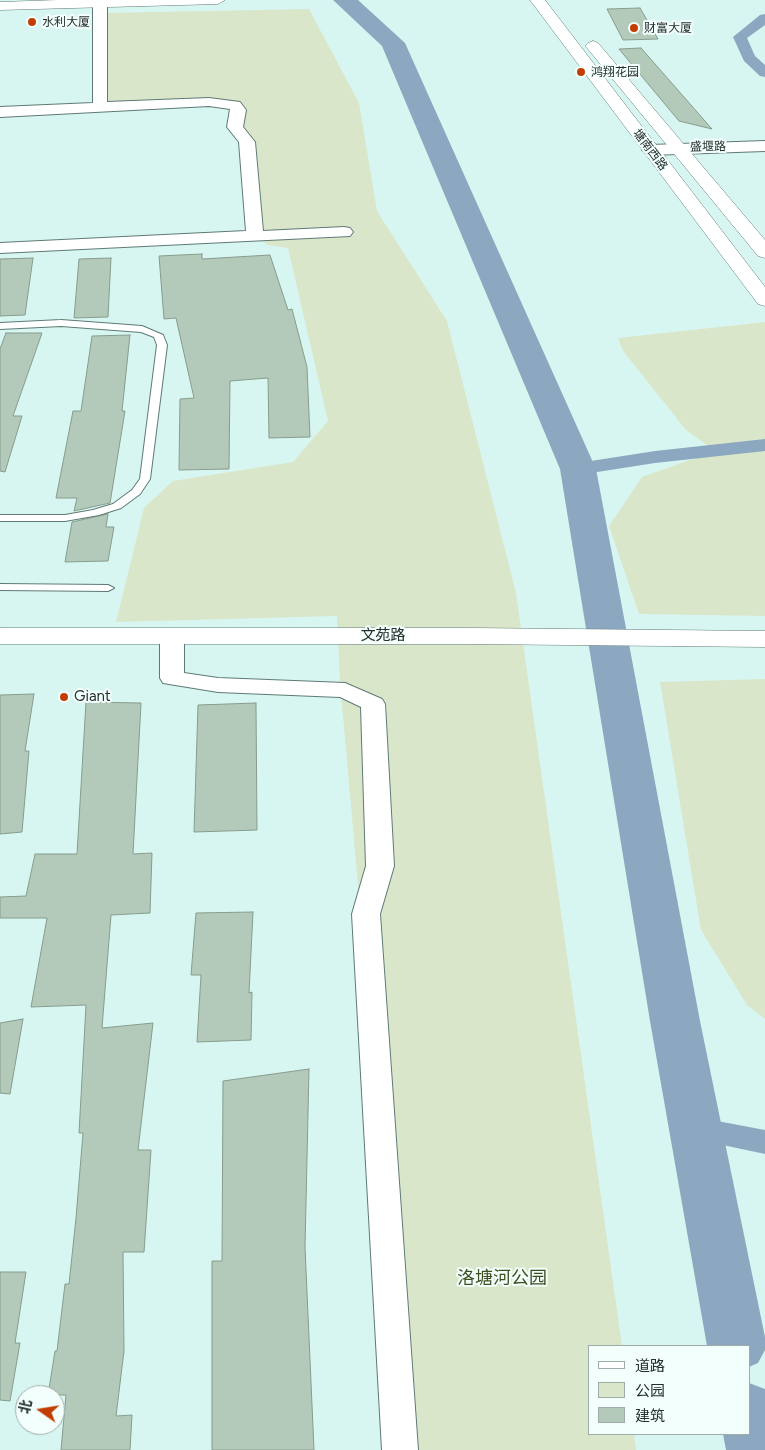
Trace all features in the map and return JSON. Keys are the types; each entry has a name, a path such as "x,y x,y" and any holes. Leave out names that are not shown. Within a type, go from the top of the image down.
{"main road":[{"path":"0,2 60,0"},
{"path":"0,6 218,0"},
{"name":"塘南西路","path":"537,0 765,300"},
{"name":"塘南西路","path":"557,0 592,46 765,252"},
{"name":"文苑路","path":"0,636 172,643 472,645 692,645 765,639"},
{"name":"文苑路","path":"0,650 172,643"},
{"name":"文苑路","path":"692,645 765,654"}],"street":[{"path":"100,3 100,106"},
{"path":"0,112 209,102 235,105 238,110 234,127 247,142 255,236"},
{"name":"盛堰路","path":"650,150 765,146"},
{"path":"0,248 344,232"},
{"path":"172,643 172,678 218,685 345,690 372,704 380,866 366,914 400,1450"}],"lane":[{"path":"0,326 61,323 142,329 158,335 162,345 145,479 136,492 117,506 95,513 66,518 0,518"},
{"path":"0,588 108,588"}],"green space":[{"name":"洛塘河公园","path":"309,9 359,103 377,211 447,321 516,593 622,1345 588,1345 588,1435 634,1435 636,1450 408,1450 340,682 337,616 116,622 144,508 173,481 293,462 328,421 288,248 268,245 255,236 235,105 100,106 100,13"},
{"path":"765,322 765,616 639,614 609,526 642,477 715,451 686,430 623,351 618,338"},
{"path":"765,679 765,1019 747,1005 701,930 660,682"}],"building":[{"path":"640,8 658,39 623,40 607,9"},
{"path":"641,48 712,129 679,121 619,49"},
{"path":"202,254 202,259 270,255 288,310 292,309 307,367 310,437 269,438 268,378 230,381 229,469 179,470 180,399 194,398 176,318 164,319 159,256"},
{"path":"33,258 25,315 0,316 0,259"},
{"path":"111,258 108,317 74,318 79,259"},
{"path":"6,333 42,333 13,416 22,416 5,472 0,471 0,349"},
{"path":"130,335 122,411 125,411 110,503 74,511 77,498 56,498 73,411 81,411 92,336"},
{"path":"108,514 106,527 114,527 108,561 65,562 72,522"},
{"path":"34,694 25,751 29,751 22,832 0,834 0,695"},
{"path":"86,702 141,703 133,854 152,853 150,913 111,915 102,1028 153,1023 138,1150 151,1150 144,1252 123,1252 124,1351 116,1416 132,1415 130,1450 61,1450 62,1435 65,1435 65,1385 50,1385 55,1351 57,1351 65,1284 69,1284 76,1218 83,1133 79,1133 86,1005 31,1007 47,918 0,918 0,897 26,896 35,854 77,854"},
{"path":"256,703 257,830 194,832 198,705"},
{"path":"253,912 249,993 252,992 251,1040 197,1042 201,975 191,975 196,913"},
{"path":"23,1019 10,1094 0,1093 0,1023"},
{"path":"309,1069 305,1247 314,1450 212,1450 212,1261 222,1261 223,1081"},
{"path":"0,1272 26,1272 15,1343 20,1343 10,1401 0,1400"}],"waterway":[{"path":"344,0 393,43 578,469 675,1021 737,1345"},
{"path":"765,18 740,37 749,58 765,73"},
{"path":"578,469 655,457 765,445"},
{"path":"696,1129 765,1142"},
{"path":"750,1414 757,1450"}],"place":[{"name":"水利大厦","path":"32,22"},
{"name":"财富大厦","path":"634,28"},
{"name":"鸿翔花园","path":"581,72"},
{"name":"Giant","path":"64,697"}]}
